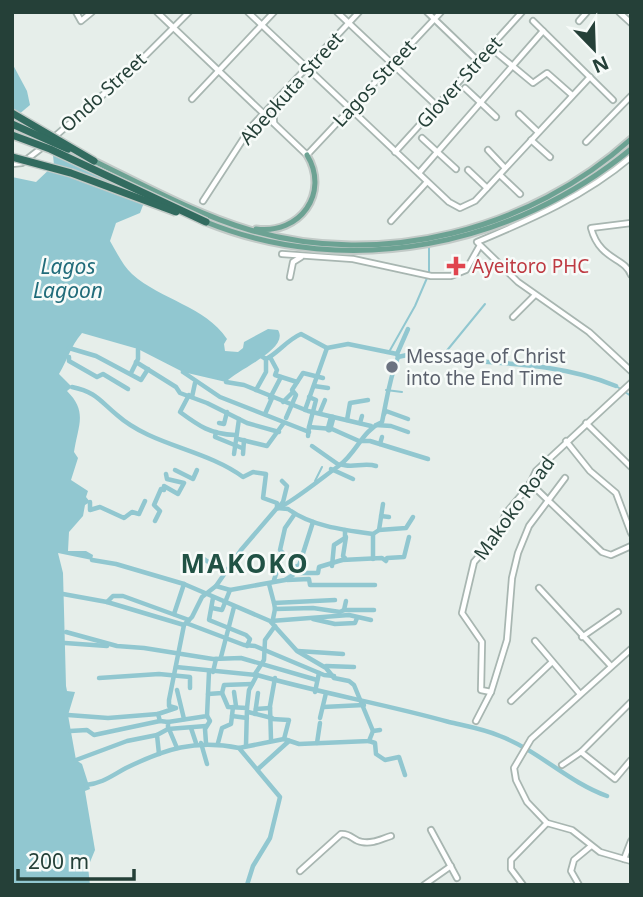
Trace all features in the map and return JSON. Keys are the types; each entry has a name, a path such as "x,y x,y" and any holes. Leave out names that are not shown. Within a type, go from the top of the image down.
{"highway":[{"path":"12,113 94,161"},
{"path":"12,124 94,161"},
{"path":"12,135 50,149 206,222"},
{"path":"12,157 71,173 206,222"}],"main road":[{"path":"446,238 502,219 543,201 599,165 631,139"},
{"path":"206,222 261,241 314,248 412,244 501,226 555,202 631,149"},
{"path":"239,226 274,229 302,216 311,204 316,188 316,175 307,155"},
{"path":"94,161 228,222 270,235 332,244 412,244"}],"street":[{"path":"76,12 80,21 92,12"},
{"path":"157,12 307,155"},
{"name":"Ondo Street","path":"12,164 22,163 42,149 189,12"},
{"path":"247,12 427,182 460,208 472,205 590,78"},
{"path":"192,99 274,12"},
{"path":"337,12 437,106"},
{"name":"Abeokuta Street","path":"203,201 247,132 359,12"},
{"path":"427,12 478,61"},
{"name":"Lagos Street","path":"307,155 441,12"},
{"path":"579,21 587,12"},
{"path":"619,12 631,23"},
{"name":"Glover Street","path":"395,152 519,13"},
{"path":"533,21 613,100"},
{"path":"418,173 543,31"},
{"path":"498,54 533,83 547,73 572,96"},
{"path":"465,88 496,117"},
{"path":"586,142 631,96"},
{"path":"273,103 275,123"},
{"path":"519,114 538,132"},
{"path":"422,138 456,169"},
{"path":"531,140 550,157"},
{"path":"488,150 505,168"},
{"path":"631,157 569,201 477,242 479,247 535,295 589,332 631,371"},
{"path":"468,170 487,188"},
{"path":"500,175 520,194"},
{"path":"391,221 427,182"},
{"path":"631,223 591,229 605,255 630,267 631,275"},
{"path":"282,254 353,259 431,276 463,273 479,247"},
{"path":"290,277 293,262 301,257"},
{"path":"513,317 535,295"},
{"name":"Makoko Road","path":"491,692 481,690 482,642 462,613 474,562 543,463 630,383"},
{"path":"586,423 631,467"},
{"path":"566,441 590,471 616,493 631,533"},
{"path":"476,721 491,692 507,640 513,567 529,526 565,478"},
{"path":"530,483 602,552 611,555 631,546"},
{"path":"539,588 611,666"},
{"path":"582,637 618,612"},
{"path":"535,641 580,694"},
{"path":"631,649 528,742 515,762 516,780 527,802 547,823 572,830 591,846 631,861"},
{"path":"510,701 552,662"},
{"path":"562,765 581,752 631,702"},
{"path":"581,752 613,778 618,777 631,760"},
{"path":"523,885 511,869 511,860 547,823"},
{"path":"431,830 457,878"},
{"path":"300,871 341,834 350,834 363,842 378,841 391,836"},
{"path":"624,859 631,841"},
{"path":"579,885 571,872 574,860 591,846"},
{"path":"424,885 451,866"}],"water":[{"path":"12,63 27,91 30,105 12,120"},
{"name":"Lagos Lagoon","path":"51,136 150,187 140,213 116,223 110,241 132,274 195,311 218,328 227,339 224,344 225,351 238,352 243,348 244,342 268,329 278,330 280,337 270,351 226,382 183,372 138,349 82,333 59,374 72,387 67,391 78,406 80,419 74,452 78,458 71,480 88,491 86,497 90,502 85,505 83,516 69,532 68,551 86,551 93,555 92,560 58,553 63,573 66,686 67,691 75,692 68,715 76,760 82,764 90,789 85,791 95,850 88,867 90,885 12,885 12,177 36,182 54,165"}],"waterway":[{"path":"429,244 429,273"},
{"path":"389,352 415,306 427,278"},
{"path":"440,359 485,304"},
{"path":"397,354 408,329"},
{"path":"258,354 266,359 301,334 327,348 348,344 397,354 398,357 407,355 540,367 591,377 616,386"},
{"path":"69,348 96,356 141,380 148,369"},
{"path":"305,410 327,348"},
{"path":"131,373 138,359 138,349"},
{"path":"69,357 69,361 97,377 103,374 128,389"},
{"path":"270,357 277,370 275,375 297,382"},
{"path":"159,754 157,735 168,729 168,722 160,721 158,714 176,708 169,706 169,700 184,625 192,617 202,597 216,586 241,550 277,508 340,465 364,436 382,422 398,357"},
{"path":"256,390 266,372 266,359"},
{"path":"136,362 176,387 180,393 247,423 279,432"},
{"path":"183,372 220,397 309,432"},
{"path":"286,418 296,395 292,390 303,373 323,378"},
{"path":"270,398 281,377"},
{"path":"226,382 244,385 308,411 371,426"},
{"path":"192,397 195,383"},
{"path":"314,386 328,388"},
{"path":"616,386 631,396"},
{"path":"72,387 92,394 146,434 212,460 243,477 253,472 266,474 263,498 277,503 277,508 288,509 307,520 328,526 373,534 373,559"},
{"path":"386,390 402,392"},
{"path":"283,402 293,392"},
{"path":"189,395 180,412 205,428 235,435"},
{"path":"309,397 316,400 309,427"},
{"path":"265,414 272,398"},
{"path":"320,412 325,400"},
{"path":"347,420 350,403 368,400"},
{"path":"384,414 386,411 408,419"},
{"path":"219,423 224,424 227,412"},
{"path":"360,423 362,416"},
{"path":"329,429 332,418"},
{"path":"234,454 239,419"},
{"path":"238,439 267,446 283,424"},
{"path":"376,425 391,426 408,432"},
{"path":"308,436 309,427 332,429 359,441"},
{"path":"216,432 215,437 242,448"},
{"path":"380,444 382,437"},
{"path":"243,454 244,440"},
{"path":"360,441 370,441 428,459"},
{"path":"312,446 339,465"},
{"path":"341,464 376,466"},
{"path":"315,481 322,467"},
{"path":"331,469 353,479"},
{"path":"175,470 193,479 197,470"},
{"path":"155,521 160,511 154,505 161,489 164,490 164,486 178,494 184,483 167,479 166,474"},
{"path":"278,508 283,502 287,486 282,481"},
{"path":"90,502 90,510 100,507 124,518 132,512 139,514 145,501"},
{"path":"379,530 383,504"},
{"path":"274,580 283,553 280,550 285,528 294,515"},
{"path":"381,516 389,517"},
{"path":"373,534 379,530 406,528 413,517"},
{"path":"298,569 313,522"},
{"path":"332,566 334,545 345,538 345,530"},
{"path":"342,560 345,558 346,537"},
{"path":"216,586 230,590 285,580 293,575 292,568 297,566 299,573 318,573 319,567 342,560 382,558 386,561 387,558 404,557 409,537"},
{"path":"204,559 224,573"},
{"path":"92,560 116,564 184,584 270,621 297,651 326,668 334,678 349,681 354,685 373,731"},
{"path":"287,580 309,579 310,585 375,585"},
{"path":"174,614 184,584"},
{"path":"269,584 274,603"},
{"path":"212,608 222,610 230,590"},
{"path":"63,594 107,602 184,625"},
{"path":"107,602 113,596 123,596 189,620"},
{"path":"213,598 209,620 246,635 250,639 247,646"},
{"path":"275,609 274,603 335,600"},
{"path":"273,619 275,609 313,608 340,612 344,610 346,601"},
{"path":"221,657 234,607"},
{"path":"344,610 374,610"},
{"path":"271,621 349,615 371,620"},
{"path":"313,619 335,624 355,623 357,618"},
{"path":"186,623 244,645 255,646 324,675 334,676"},
{"path":"255,674 264,660 265,640 275,626"},
{"path":"66,632 117,646 213,659 241,658 317,680"},
{"path":"65,643 107,646"},
{"path":"298,651 343,654"},
{"path":"213,672 216,659"},
{"path":"326,666 354,667"},
{"path":"176,667 257,675"},
{"path":"168,722 207,716 209,672"},
{"path":"315,692 319,673"},
{"path":"99,678 159,674 190,677 190,688"},
{"path":"247,708 249,690 257,675 401,710 500,736 528,750 579,783 607,796"},
{"path":"271,740 270,706 275,678"},
{"path":"208,694 222,693 224,685 252,684"},
{"path":"177,690 184,719"},
{"path":"234,692 236,706"},
{"path":"222,693 228,707 247,708 246,745"},
{"path":"255,714 258,693"},
{"path":"320,718 326,693"},
{"path":"323,707 364,705"},
{"path":"218,743 222,728 231,724 233,707"},
{"path":"256,709 270,708"},
{"path":"248,712 272,718"},
{"path":"68,715 108,718 158,714"},
{"path":"206,743 205,729 210,721 207,716"},
{"path":"232,716 247,718"},
{"path":"272,719 289,720 284,739"},
{"path":"70,731 87,730 94,735 160,721"},
{"path":"317,743 320,723"},
{"path":"168,729 206,726"},
{"path":"191,728 196,743"},
{"path":"169,729 177,748"},
{"path":"239,748 284,739 299,744 369,741 373,731 380,730"},
{"path":"76,760 127,741 157,735"},
{"path":"258,769 289,741"},
{"path":"369,741 375,743 376,754 385,760 399,757 405,775"},
{"path":"201,743 207,764"},
{"path":"86,785 102,781 167,751 194,745 239,748 280,797 270,838 253,866 247,885"}],"place":[{"name":"Ayeitoro PHC","path":"456,266"},
{"name":"Message of Christ into the End Time","path":"392,367"}],"district":[{"name":"MAKOKO","path":"245,564"}]}
